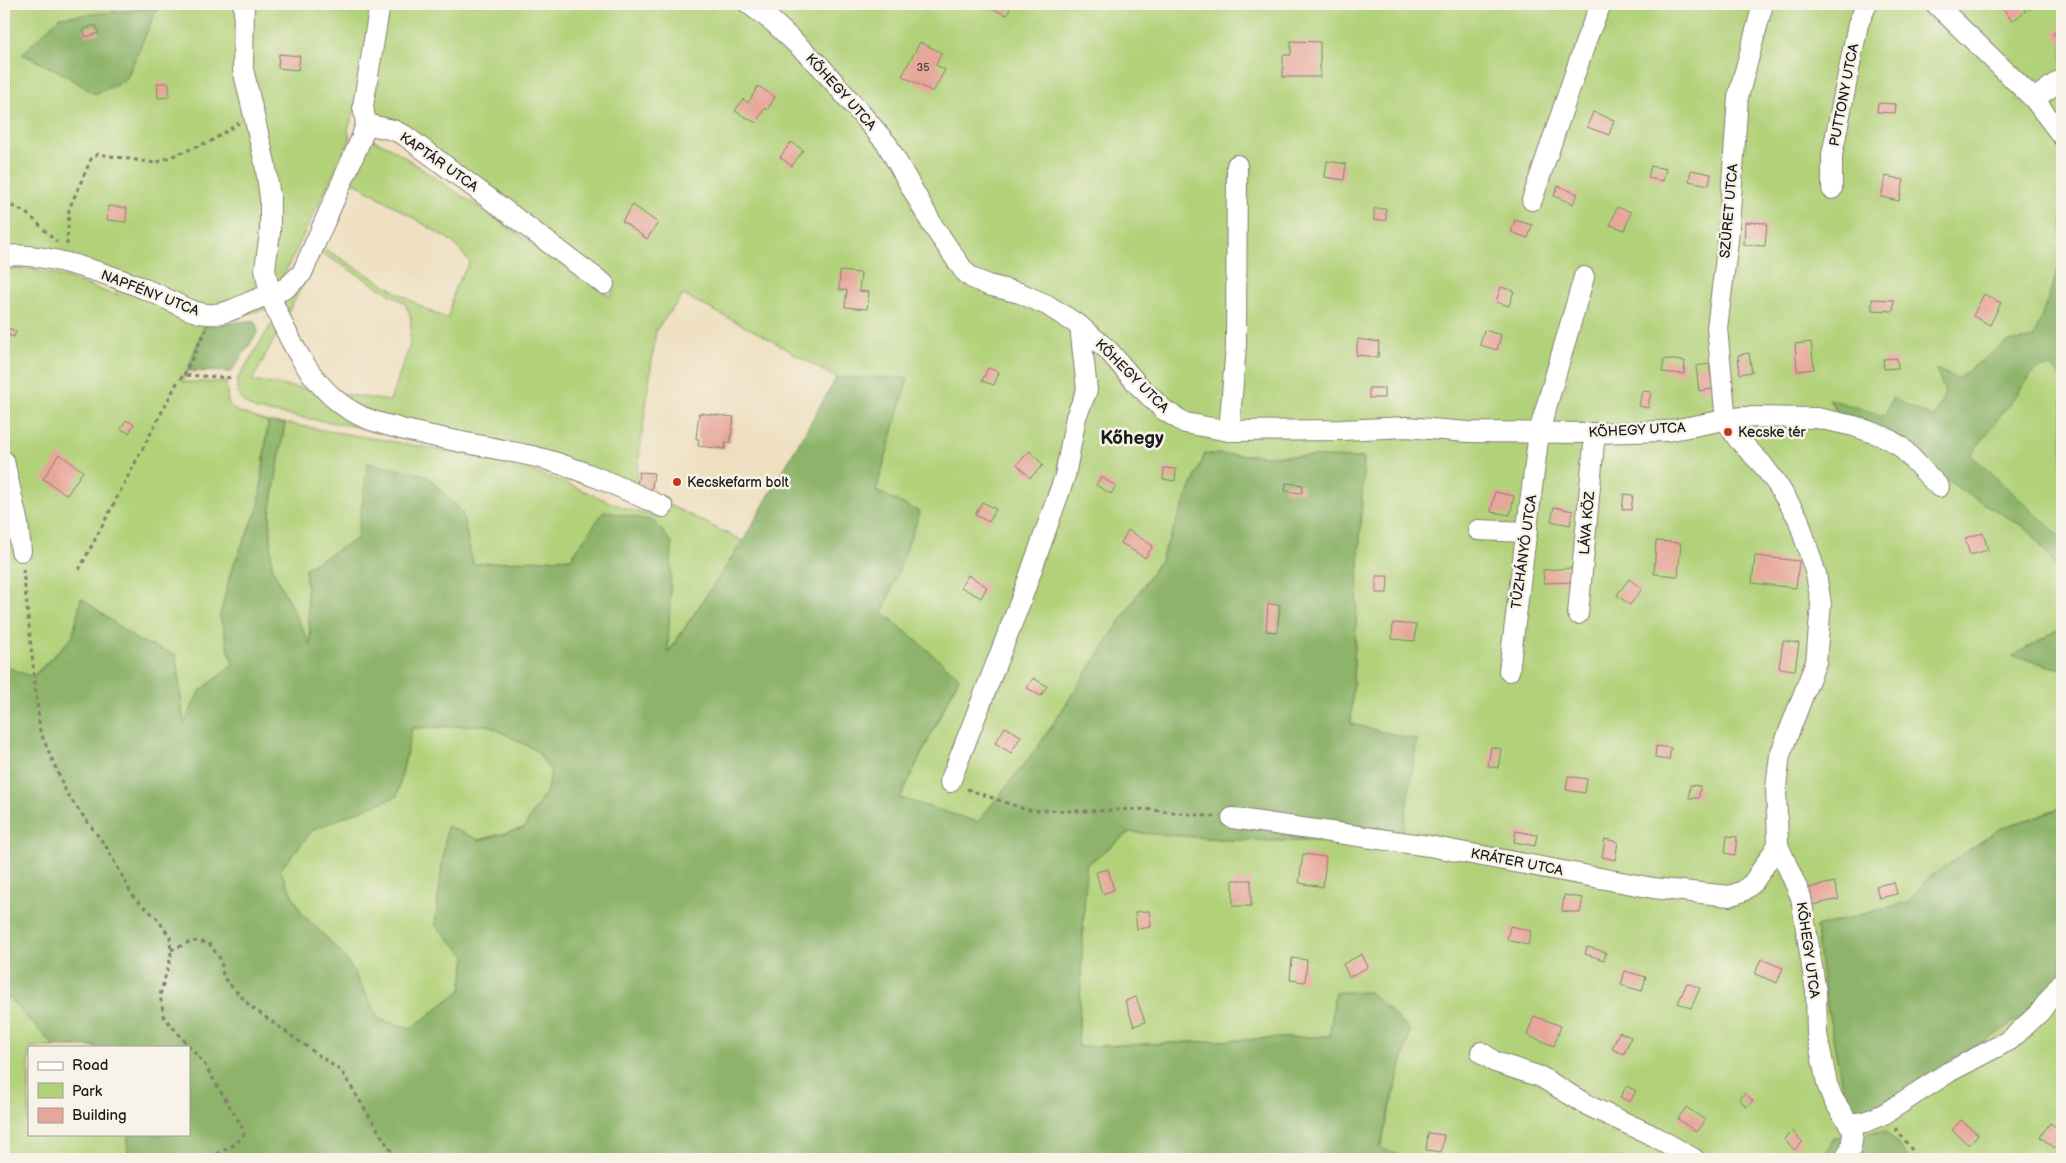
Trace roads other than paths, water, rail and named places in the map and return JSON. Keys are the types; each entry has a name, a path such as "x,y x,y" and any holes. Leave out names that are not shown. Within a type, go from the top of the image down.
{"street":[{"path":"244,4 243,69 265,163 270,197 270,232 265,269 270,295 288,337 324,388 354,414 375,422 422,434 534,457 589,476 663,507"},
{"path":"366,124 363,106 380,4"},
{"name":"KŐHEGY UTCA","path":"749,4 773,22 820,66 887,144 932,226 964,271 972,278 988,285 1020,293 1047,305 1080,326 1108,350 1139,386 1164,410 1185,423 1229,431 1342,430 1406,427 1468,432 1596,433 1667,431 1726,421 1738,439 1762,464 1777,484 1798,518 1816,574 1821,604 1816,662 1780,755 1776,788 1778,845 1801,897 1816,992 1817,1034 1827,1084 1842,1115 1849,1124 1854,1125"},
{"path":"1532,200 1588,35 1601,4"},
{"name":"SZÜRET UTCA","path":"1726,421 1717,328 1732,202 1738,97 1763,4"},
{"name":"PUTTONY UTCA","path":"1832,189 1832,155 1837,127 1858,24 1867,4"},
{"path":"1936,4 2034,99 2062,136"},
{"path":"2034,99 2062,79"},
{"name":"KAPTÁR UTCA","path":"366,124 393,130 404,135 604,284"},
{"name":"NAPFÉNY UTCA","path":"4,256 24,256 50,260 86,269 134,284 193,311 208,314 224,313 256,298 270,295 286,288 302,274 366,124"},
{"path":"1229,431 1236,346 1237,165"},
{"name":"TŰZHÁNYÓ UTCA","path":"1508,671 1539,432 1584,277"},
{"path":"950,782 1021,600 1065,476 1076,417 1087,390 1080,326"},
{"path":"1726,421 1741,417 1817,418 1854,426 1885,437 1900,446 1939,487"},
{"name":"LÁVA KÖZ","path":"1578,614 1596,433"},
{"path":"4,461 18,524 21,551"},
{"path":"1478,530 1527,532"},
{"name":"KRÁTER UTCA","path":"1232,818 1429,846 1653,888 1702,895 1730,896 1743,891 1753,883 1778,845"},
{"path":"1845,1159 1851,1148 1854,1125 1884,1114 1949,1072 2010,1040 2040,1012 2062,982"},
{"path":"1481,1052 1495,1062 1541,1077 1589,1106 1656,1138 1694,1159"}],"place":[{"name":"Kecske tér","path":"1728,432"},
{"name":"Kecskefarm bolt","path":"677,482"}],"district":[{"name":"Kőhegy","path":"1132,438"}]}
